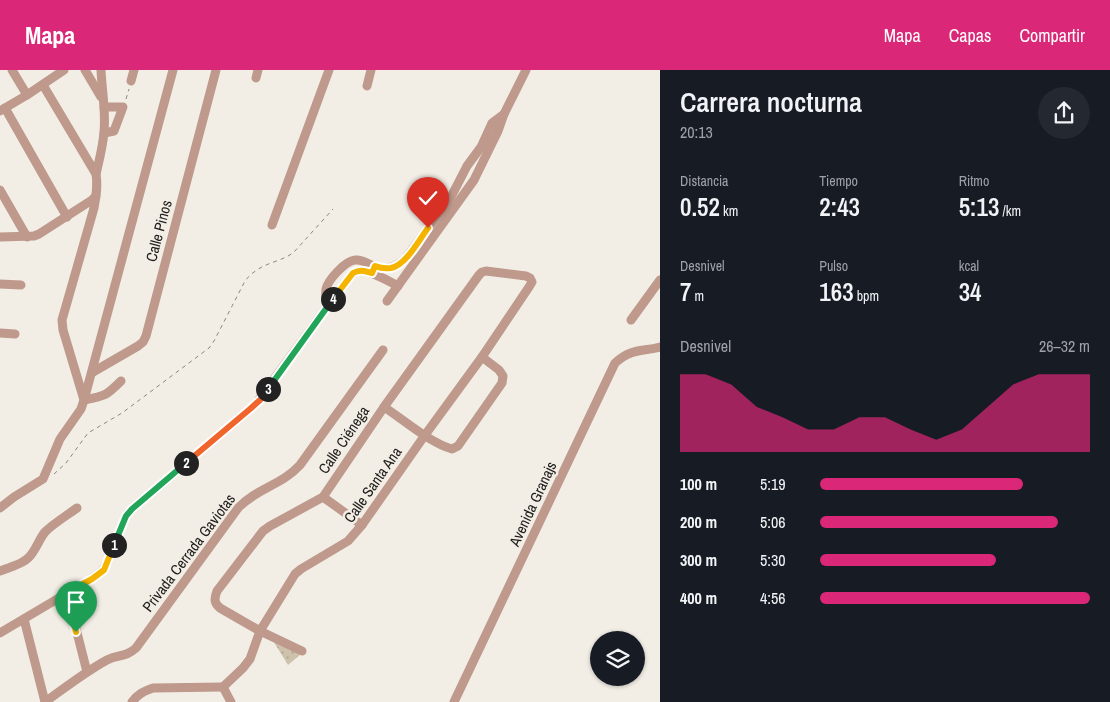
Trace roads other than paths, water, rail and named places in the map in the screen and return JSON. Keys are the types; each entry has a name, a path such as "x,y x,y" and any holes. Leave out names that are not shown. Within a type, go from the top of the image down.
{"street":[{"path":"12,70 27,95"},
{"path":"64,70 3,109 67,217"},
{"path":"85,70 104,103 124,107 114,131 104,133"},
{"path":"96,174 104,133 102,70"},
{"path":"131,81 134,70"},
{"path":"0,508 6,502 43,480 60,438 80,410 84,400 173,70"},
{"name":"Calle Pinos","path":"93,372 138,346 146,336 216,70"},
{"path":"272,225 329,70"},
{"path":"367,86 371,70"},
{"path":"387,301 474,180 526,70"},
{"path":"43,85 96,174 98,184 62,320 63,330 84,400"},
{"path":"0,633 104,570 126,516 255,404 353,273 363,270 391,268 399,265 406,259 451,197 467,166 478,152 492,123 504,114"},
{"path":"467,166 478,172"},
{"path":"0,190 27,237"},
{"path":"0,237 27,237 40,234 96,196"},
{"path":"329,304 325,292 327,285 345,265 357,259 364,261 398,286"},
{"name":"Calle Santa Ana","path":"223,687 250,659 260,631 295,574 348,541 362,526 482,357 532,282 526,276 482,272"},
{"name":"Calle Ciénega","path":"260,631 215,604 214,597 217,592 263,531 323,497 384,407 482,272"},
{"path":"631,320 659,282"},
{"path":"0,284 21,285"},
{"path":"0,333 15,334"},
{"name":"Avenida Granajs","path":"454,702 615,362 624,355 635,351 660,346"},
{"name":"Privada Cerrada Gaviotas","path":"45,702 86,672 110,659 130,654 136,648 238,508 255,493 283,480 300,465 383,350"},
{"path":"384,407 445,447 452,449 458,446 502,383 503,376 499,370 482,357"},
{"path":"84,400 104,396 120,381"},
{"path":"323,497 362,526"},
{"path":"0,571 23,562 28,558 47,529 76,508"},
{"path":"66,593 86,672"},
{"path":"24,619 45,702"},
{"path":"260,631 302,652"},
{"path":"132,702 138,694 154,688 223,687 231,702"}]}
